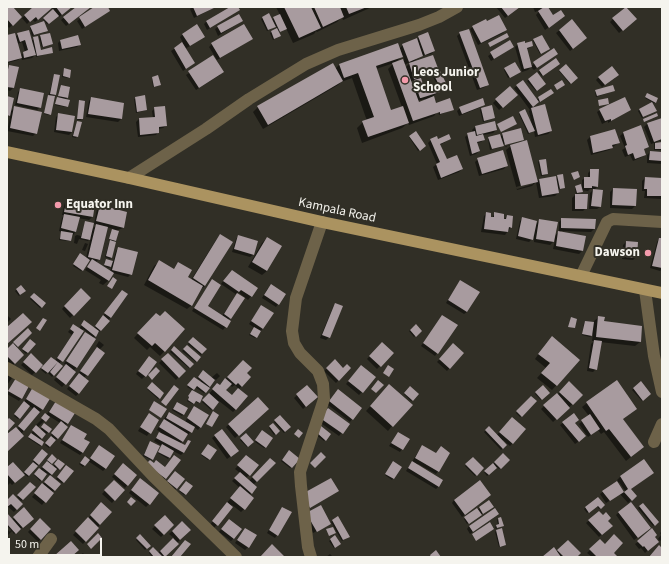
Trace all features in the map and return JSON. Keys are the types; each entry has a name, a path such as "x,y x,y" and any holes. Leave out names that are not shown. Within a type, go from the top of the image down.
{"main road":[{"name":"Kampala Road","path":"7,152 322,222 662,293"}],"street":[{"path":"129,178 206,129 249,99 306,64 338,50 419,25 439,17 457,7"},
{"path":"581,276 607,222 613,220 662,222"},
{"path":"311,557 308,547 300,472 324,399 323,384 318,371 300,353 294,343 292,331 296,298 322,222"},
{"path":"645,290 654,356 662,392"},
{"path":"7,368 96,419 109,429 153,476 236,557"},
{"path":"654,442 662,424"},
{"path":"38,557 51,539"}],"building":[{"path":"7,7 13,7 22,17 13,26 7,19"},
{"path":"33,7 53,7 38,20 36,17 30,22 24,15"},
{"path":"56,7 72,7 62,15"},
{"path":"76,7 91,7 69,24 63,17"},
{"path":"94,7 108,7 110,11 85,27 79,17"},
{"path":"193,7 216,7 197,16"},
{"path":"230,7 238,7 240,10 210,28 206,21"},
{"path":"284,7 311,7 321,28 299,38"},
{"path":"314,7 340,7 344,17 323,27"},
{"path":"346,7 367,7 349,14"},
{"path":"501,7 520,7 508,16"},
{"path":"544,7 548,7 553,15 561,10 565,16 549,28 538,11"},
{"path":"626,7 637,19 623,31 612,18"},
{"path":"53,9 59,16 49,24 43,18"},
{"path":"269,13 276,27 268,30 262,17"},
{"path":"239,14 243,21 221,33 217,26"},
{"path":"280,14 287,29 280,32 273,17"},
{"path":"499,15 507,30 481,43 472,26 486,19 487,21"},
{"path":"572,19 587,38 573,49 559,30"},
{"path":"44,21 48,31 34,35 30,26"},
{"path":"197,24 205,37 190,46 182,34"},
{"path":"244,24 253,39 220,58 211,43"},
{"path":"277,28 281,36 274,39 271,31"},
{"path":"469,29 489,85 480,88 459,32"},
{"path":"29,30 36,55 24,58 23,52 28,50 25,40 20,42 17,33"},
{"path":"428,32 435,51 425,55 418,36"},
{"path":"15,33 22,58 7,62 7,35"},
{"path":"50,33 53,44 43,47 40,35"},
{"path":"507,33 509,37 490,47 488,43"},
{"path":"78,35 81,45 62,49 60,40"},
{"path":"542,35 550,49 541,54 533,39"},
{"path":"38,36 41,50 52,47 53,53 37,56 33,37"},
{"path":"417,38 423,56 409,62 402,44"},
{"path":"510,40 514,47 494,59 490,52"},
{"path":"525,41 525,43 532,41 533,46 527,48 532,67 524,69 517,43"},
{"path":"182,42 195,63 186,69 174,48"},
{"path":"398,43 403,57 376,66 391,110 403,106 409,123 368,137 362,121 374,117 358,73 344,78 339,64"},
{"path":"554,48 558,54 537,68 533,62"},
{"path":"213,55 224,72 199,88 188,71"},
{"path":"433,55 439,71 414,79 409,63"},
{"path":"556,58 560,64 543,76 539,70"},
{"name":"Leos Junior School","path":"403,59 419,102 434,96 436,103 450,98 454,110 440,114 440,112 413,121 392,63"},
{"path":"515,62 521,72 510,78 504,68"},
{"path":"333,63 343,81 268,125 257,106"},
{"path":"566,64 578,78 571,84 559,70"},
{"path":"9,65 19,67 14,88 7,87"},
{"path":"612,66 619,75 605,85 598,77"},
{"path":"64,68 71,70 70,78 63,76"},
{"path":"440,71 448,87 442,91 434,75"},
{"path":"537,72 546,84 537,91 528,79"},
{"path":"54,74 60,75 56,95 50,94"},
{"path":"158,75 161,85 154,87 152,77"},
{"path":"421,78 425,90 438,86 440,92 420,98 414,80"},
{"path":"523,80 539,102 533,107 516,85"},
{"path":"562,80 565,85 557,90 554,85"},
{"path":"61,85 70,87 68,98 58,96"},
{"path":"613,85 615,91 597,96 595,90"},
{"path":"510,86 518,95 503,108 495,99"},
{"path":"20,88 44,93 41,108 17,103"},
{"path":"551,89 554,93 540,102 538,97"},
{"path":"647,93 658,98 656,103 645,97"},
{"path":"48,95 55,96 51,115 44,113"},
{"path":"145,95 147,110 137,112 135,97"},
{"path":"7,96 14,98 10,116 7,115"},
{"path":"57,97 70,100 68,107 55,104"},
{"path":"91,97 124,103 122,119 88,114"},
{"path":"625,97 631,110 611,121 611,119 605,121 599,109"},
{"path":"483,98 485,105 462,114 459,107"},
{"path":"608,98 609,104 599,106 598,100"},
{"path":"79,100 85,101 83,119 77,119"},
{"path":"652,102 657,111 643,117 639,109"},
{"path":"545,104 552,131 538,135 531,108"},
{"path":"492,105 495,118 484,121 481,108"},
{"path":"14,106 42,112 37,134 10,128"},
{"path":"165,106 167,126 159,127 159,133 140,135 139,118 155,117 154,107"},
{"path":"525,109 535,131 529,133 519,112"},
{"path":"58,113 75,116 72,132 56,130"},
{"path":"657,113 658,116 644,122 643,119"},
{"path":"513,116 517,124 501,132 497,124"},
{"path":"662,118 662,139 654,142 647,123"},
{"path":"77,121 82,122 78,137 73,136"},
{"path":"495,121 497,130 477,135 475,126"},
{"path":"641,125 649,147 644,149 646,155 635,159 633,153 628,155 623,132"},
{"path":"521,128 524,140 505,145 502,133"},
{"path":"615,129 620,143 612,145 613,148 593,153 590,136"},
{"path":"416,131 426,146 420,151 409,136"},
{"path":"475,131 476,136 483,134 485,140 477,142 480,151 472,154 467,133"},
{"path":"449,134 451,139 440,144 447,159 457,155 463,169 441,178 436,164 440,162 430,139 437,136 438,139"},
{"path":"500,134 504,146 492,149 488,137"},
{"path":"527,140 538,182 521,186 510,145"},
{"path":"662,142 662,149 655,149 655,143"},
{"path":"503,150 508,166 482,174 477,158"},
{"path":"650,151 662,152 662,161 649,160"},
{"path":"546,159 548,174 542,175 539,160"},
{"path":"590,169 599,169 598,187 592,186 592,188 584,188 584,177 590,177"},
{"path":"578,171 580,177 574,180 571,173"},
{"path":"563,174 565,188 560,189 557,175"},
{"path":"556,176 559,193 542,196 539,179"},
{"path":"645,177 662,178 662,196 647,196 647,189 644,189"},
{"path":"581,184 583,192 577,193 575,186"},
{"path":"613,188 637,189 636,206 612,205"},
{"path":"593,189 603,190 601,207 591,206"},
{"path":"575,194 588,194 587,209 575,209"},
{"path":"67,198 95,204 93,217 64,212"},
{"path":"100,205 127,212 124,228 96,221"},
{"path":"486,212 491,213 491,217 494,217 494,212 504,214 504,219 506,219 507,215 513,216 512,228 509,227 508,232 484,229"},
{"path":"64,214 80,217 76,232 61,228"},
{"path":"522,217 537,221 533,240 518,236"},
{"path":"561,218 596,219 595,229 561,228"},
{"path":"539,219 558,222 554,242 536,239"},
{"path":"85,221 94,223 90,240 81,238"},
{"path":"96,224 108,227 100,260 88,257"},
{"path":"112,229 119,231 116,241 109,239"},
{"path":"61,231 73,233 71,241 60,239"},
{"path":"558,231 586,236 583,251 556,246"},
{"path":"220,234 233,242 205,286 193,278"},
{"path":"238,235 258,241 254,255 234,249"},
{"path":"267,237 282,246 267,271 252,262"},
{"path":"659,238 662,238 662,268 652,266"},
{"path":"110,240 116,242 112,258 106,256"},
{"path":"626,241 638,242 637,258 625,257"},
{"path":"118,247 138,252 132,275 112,270"},
{"path":"80,253 90,260 83,271 73,264"},
{"path":"92,259 114,273 109,281 87,267"},
{"path":"106,259 113,261 111,267 104,265"},
{"path":"159,260 174,269 178,262 192,270 188,277 203,286 192,306 148,280"},
{"path":"232,270 258,288 252,297 241,290 239,292 223,281"},
{"path":"113,277 117,280 112,289 107,286"},
{"path":"212,279 221,285 208,306 231,321 227,328 194,308"},
{"path":"460,280 480,292 467,312 448,300"},
{"path":"271,284 286,294 279,305 264,295"},
{"path":"21,285 26,291 20,295 16,289"},
{"path":"81,288 91,298 74,316 64,306"},
{"path":"122,290 128,294 111,318 104,313"},
{"path":"34,293 46,303 42,308 30,297"},
{"path":"237,293 245,298 231,319 224,314"},
{"path":"335,303 343,306 330,338 322,335"},
{"path":"261,305 274,313 263,329 251,321"},
{"path":"165,311 185,329 165,352 155,343 152,346 137,333 156,313 160,316"},
{"path":"23,313 32,322 7,344 7,327"},
{"path":"103,315 110,321 101,331 95,326"},
{"path":"442,315 458,325 438,354 423,343"},
{"path":"598,316 605,317 604,321 642,326 641,342 596,337"},
{"path":"571,317 577,319 575,328 568,327"},
{"path":"43,318 47,320 40,331 36,328"},
{"path":"84,320 99,331 96,337 81,325"},
{"path":"585,321 594,322 592,336 582,334"},
{"path":"73,324 84,331 63,362 57,358 74,332 70,329"},
{"path":"416,324 422,331 416,337 410,330"},
{"path":"254,327 261,331 257,338 250,334"},
{"path":"28,328 32,333 18,347 13,342"},
{"path":"85,332 96,339 77,368 66,361"},
{"path":"552,336 580,360 557,386 541,373 550,363 538,354"},
{"path":"193,337 207,349 202,354 188,342"},
{"path":"30,339 36,344 28,353 22,349"},
{"path":"594,340 602,341 597,370 589,368"},
{"path":"382,342 394,353 381,367 369,356"},
{"path":"13,343 24,355 15,364 7,356 7,349"},
{"path":"453,343 464,353 450,369 439,359"},
{"path":"187,345 201,357 197,362 183,349"},
{"path":"174,346 194,364 190,368 171,350"},
{"path":"97,347 105,353 88,376 80,371"},
{"path":"31,353 43,365 36,373 23,362"},
{"path":"168,353 186,371 179,378 161,359"},
{"path":"149,356 157,362 146,377 138,371"},
{"path":"51,357 58,362 48,373 41,368"},
{"path":"335,359 343,368 347,364 351,368 339,381 326,368"},
{"path":"243,360 252,368 247,373 251,377 242,387 238,383 236,385 227,377"},
{"path":"58,362 63,366 54,376 50,372"},
{"path":"66,364 76,372 66,385 56,377"},
{"path":"361,365 376,377 363,393 348,381"},
{"path":"388,365 394,369 389,377 383,373"},
{"path":"156,367 160,371 152,380 148,375"},
{"path":"203,370 215,380 210,387 198,377"},
{"path":"79,373 89,381 79,394 69,386"},
{"path":"194,377 210,388 206,393 197,386 194,390 187,385"},
{"path":"16,378 29,386 22,399 8,391"},
{"path":"225,378 232,384 226,390 232,395 238,388 248,396 236,410 212,389 217,383 220,385"},
{"path":"378,380 384,385 376,393 371,389"},
{"path":"617,380 637,409 623,419 644,447 631,457 609,429 606,431 586,402"},
{"path":"569,381 583,395 573,405 559,392"},
{"path":"641,381 651,394 643,401 633,388"},
{"path":"152,382 164,393 160,399 147,388"},
{"path":"389,384 413,405 393,427 370,406"},
{"path":"174,385 179,389 166,406 161,402"},
{"path":"307,385 318,397 306,407 296,394"},
{"path":"543,385 550,393 542,400 535,392"},
{"path":"410,386 419,394 413,401 404,393"},
{"path":"33,387 51,397 43,410 26,399"},
{"path":"338,389 362,408 353,420 329,401"},
{"path":"192,390 203,396 200,403 196,401 194,404 188,400 188,396"},
{"path":"209,393 219,402 213,410 202,400"},
{"path":"557,393 570,408 557,420 543,405"},
{"path":"531,396 537,401 522,417 516,411"},
{"path":"258,397 269,409 239,436 228,424"},
{"path":"24,401 30,406 20,419 14,414"},
{"path":"56,401 75,413 68,424 49,412"},
{"path":"154,401 167,409 161,418 149,410"},
{"path":"177,402 188,408 184,415 173,409"},
{"path":"194,406 209,415 201,428 187,418"},
{"path":"34,407 40,412 24,431 18,426"},
{"path":"328,408 350,424 343,434 320,418"},
{"path":"213,411 219,415 212,427 206,424"},
{"path":"169,412 195,427 192,433 166,418"},
{"path":"45,413 50,417 46,422 41,418"},
{"path":"149,413 159,420 151,434 140,427"},
{"path":"574,413 579,420 575,423 586,436 579,442 562,422"},
{"path":"590,414 600,429 591,435 581,420"},
{"path":"280,415 291,427 285,432 274,420"},
{"path":"512,417 526,429 513,444 499,432"},
{"path":"9,418 15,423 7,432 7,420"},
{"path":"164,419 188,434 183,442 159,427"},
{"path":"61,421 68,427 58,439 51,433"},
{"path":"44,423 52,429 49,433 41,427"},
{"path":"273,423 280,431 276,435 269,426"},
{"path":"36,425 46,434 42,439 32,430"},
{"path":"71,425 87,434 84,439 90,442 83,453 62,440"},
{"path":"321,426 331,434 326,441 316,432"},
{"path":"489,426 507,445 503,449 485,430"},
{"path":"16,427 24,436 7,452 7,434"},
{"path":"222,429 239,451 231,457 214,435"},
{"path":"298,429 303,433 299,438 294,434"},
{"path":"262,430 273,438 266,448 255,440"},
{"path":"159,432 185,445 188,440 191,441 184,453 156,438"},
{"path":"398,432 410,439 403,450 391,443"},
{"path":"31,433 44,442 42,446 28,437"},
{"path":"246,433 254,442 248,447 240,438"},
{"path":"51,436 56,440 50,447 45,443"},
{"path":"150,441 160,446 153,460 144,455"},
{"path":"162,444 174,451 170,458 158,452"},
{"path":"208,444 217,450 210,460 201,454"},
{"path":"99,445 115,456 106,469 90,458"},
{"path":"422,445 436,453 441,446 450,453 439,472 415,458"},
{"path":"42,449 48,454 39,465 33,460"},
{"path":"289,450 300,459 292,468 282,460"},
{"path":"321,452 326,457 315,468 310,463"},
{"path":"503,453 510,460 501,469 494,462"},
{"path":"52,454 57,459 52,464 47,460"},
{"path":"174,455 181,460 166,479 146,464 150,460 154,463 156,460 165,467"},
{"path":"246,455 259,465 250,476 237,465"},
{"path":"85,456 90,460 85,466 80,463"},
{"path":"473,457 484,468 477,476 465,464"},
{"path":"270,458 276,463 257,482 252,477"},
{"path":"58,459 65,464 60,470 54,464"},
{"path":"644,459 654,473 631,489 637,496 632,501 624,492 628,489 620,476"},
{"path":"47,461 57,469 52,475 42,467"},
{"path":"393,461 402,467 394,479 385,474"},
{"path":"412,461 443,480 439,487 408,468"},
{"path":"13,462 25,475 15,483 7,474 7,467"},
{"path":"33,462 38,466 29,476 24,472"},
{"path":"123,463 137,475 128,486 114,474"},
{"path":"493,463 497,468 489,475 484,471"},
{"path":"66,465 74,471 64,483 57,477"},
{"path":"39,468 47,474 42,481 34,474"},
{"path":"175,471 185,479 177,489 167,481"},
{"path":"240,472 257,487 252,494 234,478"},
{"path":"50,475 61,484 55,491 44,482"},
{"path":"140,478 159,493 150,505 131,490"},
{"path":"331,478 339,491 310,508 302,494"},
{"path":"114,480 125,490 115,501 104,490"},
{"path":"480,480 491,495 465,515 454,500"},
{"path":"186,481 193,486 186,495 179,490"},
{"path":"617,481 624,492 610,501 602,491"},
{"path":"30,482 36,487 23,500 17,495"},
{"path":"42,483 54,493 46,503 34,493"},
{"path":"240,486 254,498 245,510 230,498"},
{"path":"13,494 23,504 17,510 11,504 7,507 7,500"},
{"path":"131,497 136,501 131,506 127,502"},
{"path":"598,497 605,505 601,509 598,506 589,513 585,507"},
{"path":"489,500 494,507 483,514 479,507"},
{"path":"101,502 112,512 100,525 90,515"},
{"path":"227,502 233,507 218,526 212,521"},
{"path":"631,502 651,528 638,538 618,512"},
{"path":"643,503 659,522 655,526 639,506"},
{"path":"321,505 331,524 317,532 306,513"},
{"path":"24,507 34,519 23,528 13,517"},
{"path":"282,507 292,512 278,536 269,530"},
{"path":"477,508 482,515 469,524 464,517"},
{"path":"495,508 499,514 473,532 469,526"},
{"path":"599,511 603,515 606,512 611,518 608,521 613,526 602,535 588,520"},
{"path":"7,513 21,529 16,534 7,524"},
{"path":"165,515 174,525 164,535 154,525"},
{"path":"338,516 350,537 343,540 332,520"},
{"path":"88,517 99,528 86,542 75,531"},
{"path":"501,517 504,526 497,528 496,525 499,524 498,518"},
{"path":"40,518 51,529 41,540 30,529"},
{"path":"229,519 242,529 234,539 221,529"},
{"path":"182,521 191,530 180,540 172,531"},
{"path":"490,522 494,529 476,541 472,534"},
{"path":"333,527 336,533 329,536 326,529"},
{"path":"245,528 257,535 249,548 237,540"},
{"path":"502,528 506,545 500,547 496,530"},
{"path":"652,528 657,535 655,537 659,542 648,551 637,541"},
{"path":"98,533 102,538 91,549 87,544"},
{"path":"140,534 151,546 147,549 136,538"},
{"path":"614,534 623,543 614,553 618,557 597,557 589,549 600,539 605,544"},
{"path":"335,535 341,544 335,548 330,539"},
{"path":"173,538 179,544 165,557 160,551"},
{"path":"185,540 191,544 180,557 171,557"},
{"path":"568,540 581,553 577,557 564,557 557,550"},
{"path":"71,541 79,550 71,557 54,556"},
{"path":"272,544 285,557 260,557"},
{"path":"659,545 662,548 662,557 649,557"},
{"path":"153,547 163,557 154,557 149,551"},
{"path":"554,547 561,557 542,557"},
{"path":"436,550 441,557 431,557 430,555"}],"place":[{"name":"Leos Junior School","path":"405,80"},
{"name":"Equator Inn","path":"58,205"},
{"name":"Dawson","path":"648,253"}]}
